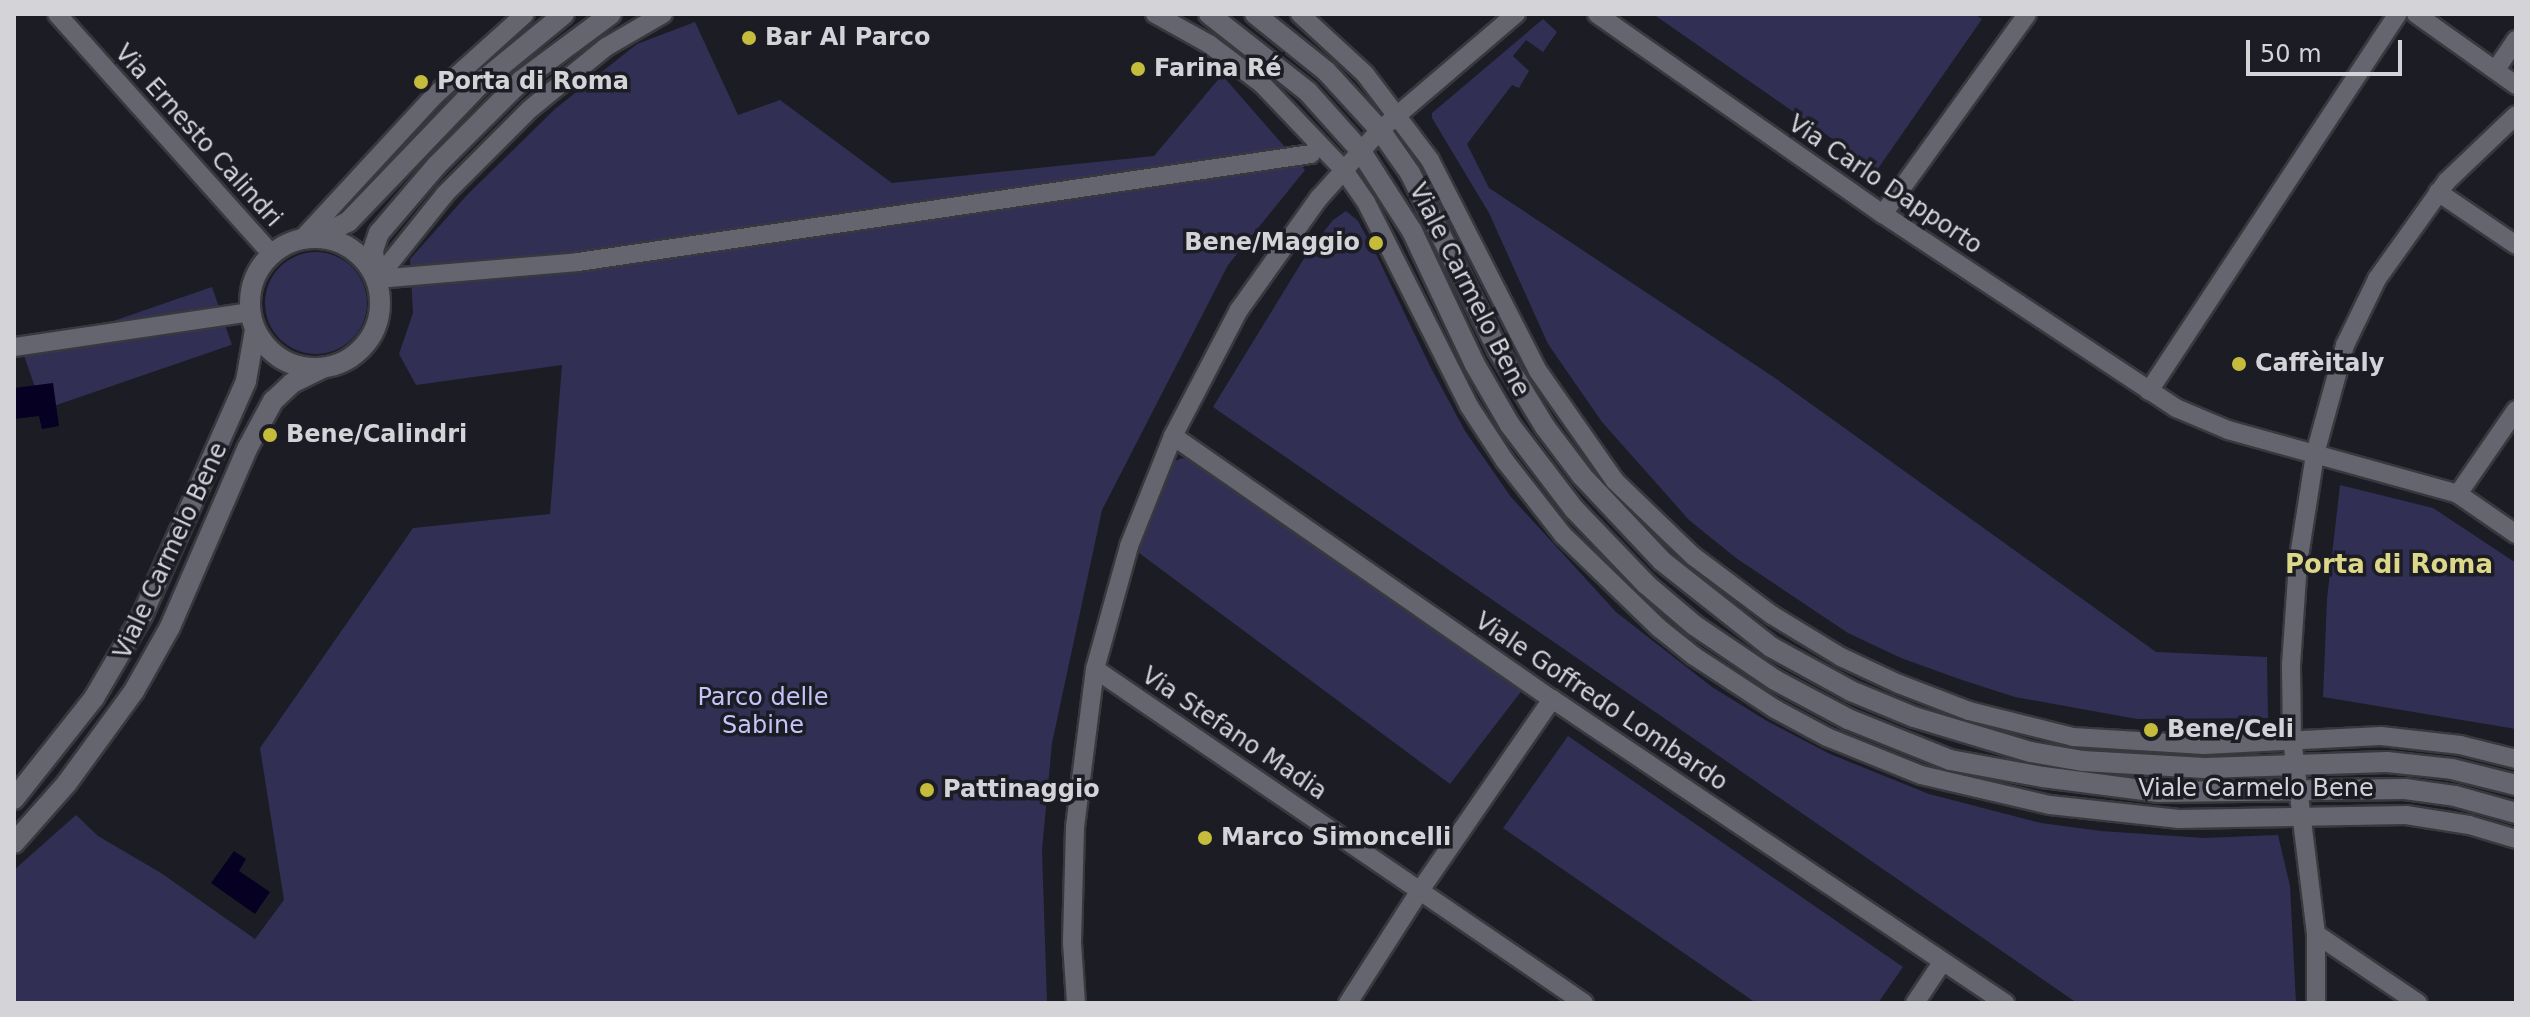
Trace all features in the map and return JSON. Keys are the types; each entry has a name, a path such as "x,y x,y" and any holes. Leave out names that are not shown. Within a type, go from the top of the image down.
{"street":[{"name":"Via Ernesto Calindri","path":"57,14 271,253"},
{"path":"310,237 434,96 525,14"},
{"path":"564,14 485,79 354,217 341,227 271,253 253,280 252,321 267,348 283,360 302,367 323,368 359,352 371,337 380,308 373,250 379,233 437,165 522,80 611,14"},
{"path":"377,279 463,175 530,109 597,53 663,14"},
{"name":"Viale Carmelo Bene","path":"1155,14 1209,44 1262,84 1343,169 1366,202 1469,406 1522,485 1563,535 1626,599 1694,656 1775,709 1827,737 1945,783 2020,800 2152,818 2416,816 2511,837"},
{"name":"Viale Carmelo Bene","path":"1209,14 1308,92 1360,150 1412,231 1474,363 1510,425 1608,548 1694,625 1750,665 1823,707 1950,760 2102,787 2159,792 2405,789 2455,796 2514,812"},
{"name":"Viale Carmelo Bene","path":"1255,14 1326,71 1380,130 1410,173 1479,313 1557,445 1619,519 1709,602 1771,647 1851,691 1946,729 2006,747 2083,761 2163,767 2387,762 2452,769 2516,785"},
{"name":"Viale Carmelo Bene","path":"1300,14 1365,74 1430,160 1538,371 1615,481 1647,514 1736,590 1841,657 1969,711 2037,729 2092,739 2174,745 2405,737 2483,749 2516,759"},
{"path":"1076,1003 1072,942 1075,827 1095,669 1136,525 1173,436 1247,297 1343,169 1380,130 1516,14"},
{"name":"Via Carlo Dapporto","path":"1597,14 1883,214 2149,391 2211,425 2458,494 2516,534"},
{"path":"2149,391 2398,14"},
{"path":"2416,14 2497,68 2516,85"},
{"path":"1883,214 2019,17"},
{"path":"2497,68 2516,40"},
{"path":"2316,1003 2316,934 2292,739 2296,593 2315,454 2333,378 2356,319 2384,267 2438,192 2485,141 2516,115"},
{"path":"377,279 578,262 1311,154"},
{"path":"2438,192 2516,245"},
{"path":"310,237 337,240 354,249 377,279"},
{"path":"14,347 252,321"},
{"name":"Viale Carmelo Bene","path":"14,799 94,698 142,616 246,381 252,321"},
{"name":"Viale Carmelo Bene","path":"14,843 67,783 134,691 170,627 247,449 273,401 292,383 323,368"},
{"name":"Viale Carmelo Bene","path":"1531,405 1538,371"},
{"name":"Viale Carmelo Bene","path":"1469,406 1510,425"},
{"path":"2458,494 2516,410"},
{"name":"Viale Goffredo Lombardo","path":"1173,436 1552,699 2005,1003"},
{"name":"Via Stefano Madia","path":"1095,669 1584,1003"},
{"path":"1348,1003 1421,889 1552,699"},
{"path":"2006,747 2037,729"},
{"path":"2010,770 2020,800"},
{"path":"2511,837 2514,812"},
{"path":"2316,934 2418,1003"},
{"path":"1915,1003 1943,961"}],"green space":[{"path":"1653,14 1974,14 1982,19 1877,170"},
{"path":"1543,19 1557,32 1543,52 1526,40 1513,56 1529,71 1519,88 1512,85 1467,144 1489,188 1775,378 2156,652 2267,657 2268,718 2137,719 2015,697 1962,680 1901,658 1848,633 1736,558 1689,520 1602,422 1548,344 1489,213 1432,118 1432,113"},
{"name":"Parco delle Sabine","path":"695,22 738,115 780,100 892,183 1154,156 1222,75 1305,170 1228,265 1102,510 1052,743 1042,850 1047,1003 14,1003 14,870 76,815 98,836 161,873 255,939 284,900 260,748 413,528 550,514 562,365 416,385 399,354 413,313 410,259 468,194 555,109 637,44"},
{"path":"1346,211 1358,221 1377,256 1465,431 1511,497 1616,612 1712,687 1767,721 1830,754 1929,794 2041,823 2101,831 2204,838 2278,835 2290,886 2296,1003 2077,1003 1213,407 1308,252 1333,220"},
{"path":"316,252 336,256 352,267 363,283 367,303 363,323 352,339 336,350 316,354 296,350 280,339 269,323 265,303 269,283 280,267 296,256"},
{"path":"212,287 232,345 43,410 23,352"},
{"path":"1182,458 1193,460 1523,689 1450,784 1139,553 1146,525 1171,463"},
{"path":"2340,485 2433,508 2516,563 2516,729 2323,697 2327,599"},
{"path":"1568,736 1903,967 1878,1003 1756,1003 1503,828"}],"shaded area":[{"path":"53,383 59,426 42,429 39,416 14,419 14,388"},
{"path":"234,851 246,859 239,871 270,892 255,914 211,883"}],"place":[{"name":"Bar Al Parco","path":"749,38"},
{"name":"Farina Ré","path":"1138,69"},
{"name":"Porta di Roma","path":"421,82"},
{"name":"Bene/Maggio","path":"1376,243"},
{"name":"Caffèitaly","path":"2239,364"},
{"name":"Bene/Calindri","path":"270,435"},
{"name":"Bene/Celi","path":"2151,730"},
{"name":"Pattinaggio","path":"927,790"},
{"name":"Marco Simoncelli","path":"1205,838"}],"district":[{"name":"Porta di Roma","path":"2389,565"}]}
